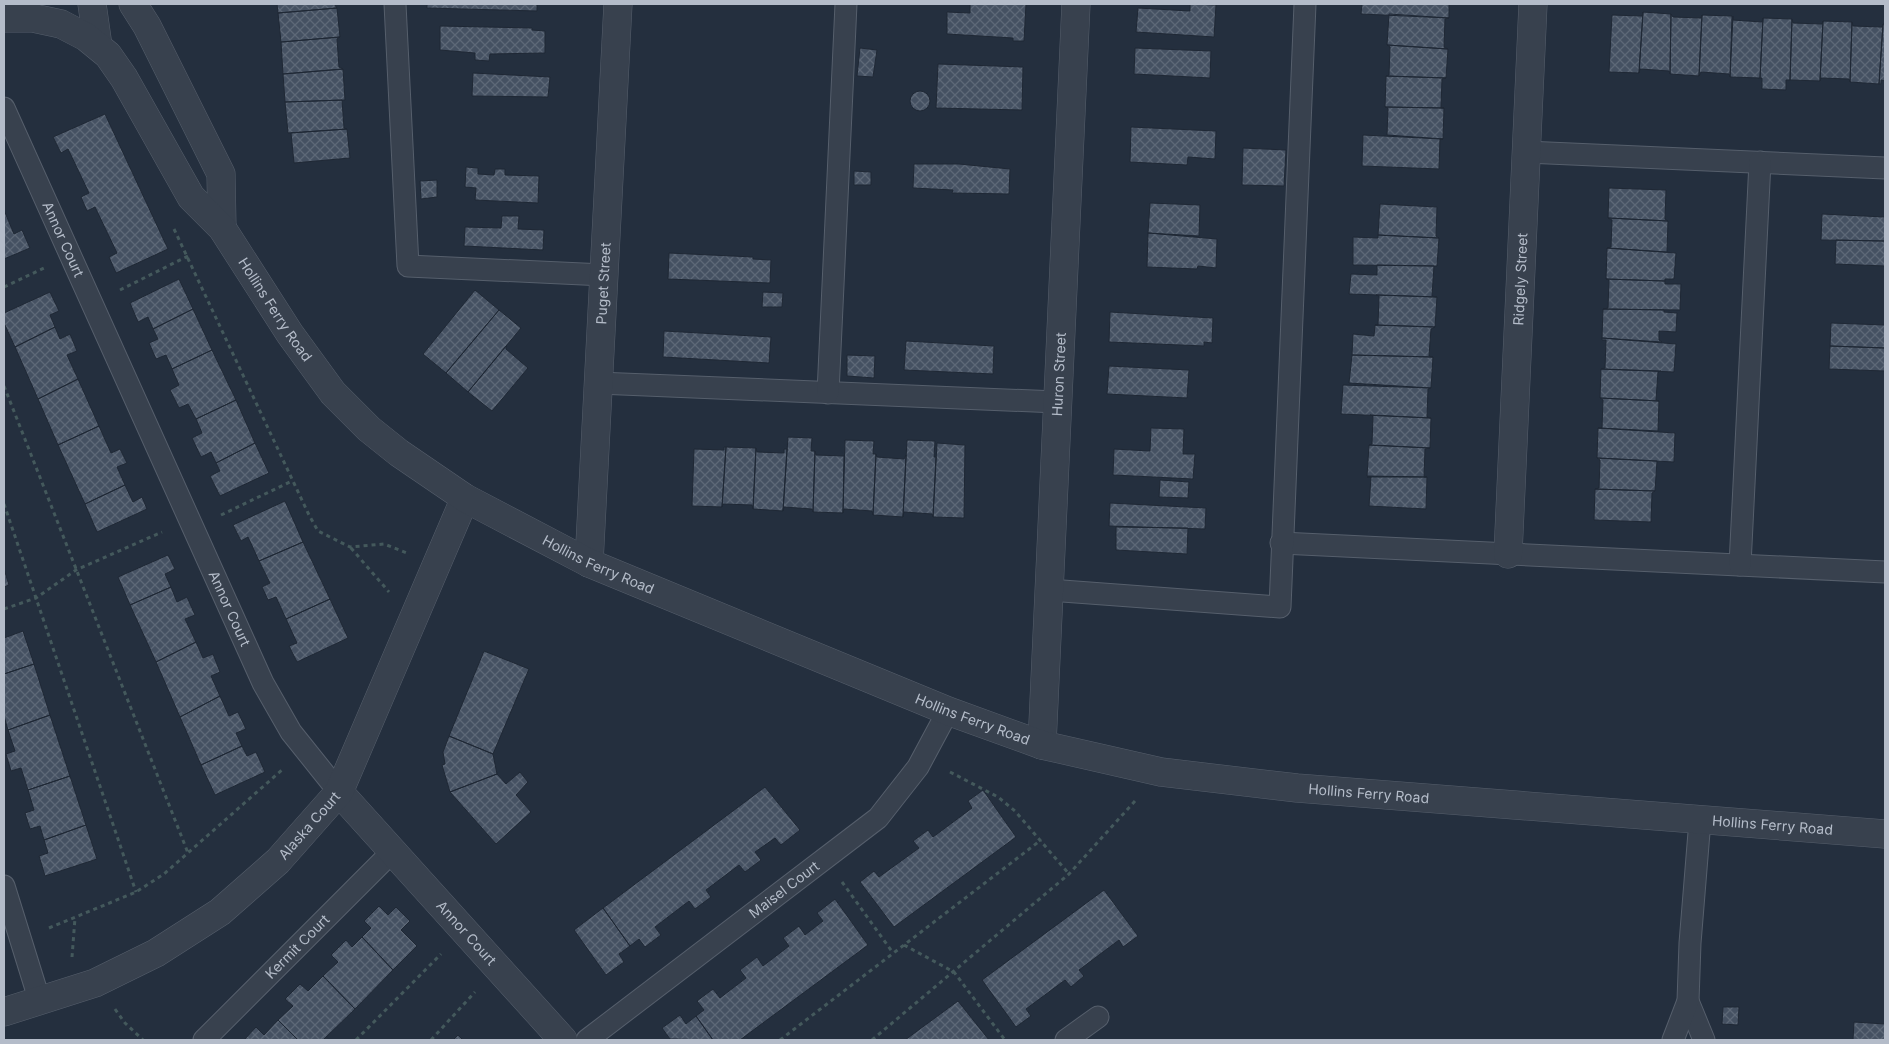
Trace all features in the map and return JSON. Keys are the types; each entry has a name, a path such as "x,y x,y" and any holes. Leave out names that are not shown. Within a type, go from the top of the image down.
{"street":[{"path":"92,4 98,46"},
{"path":"133,4 147,26 221,174 222,228"},
{"name":"Puget Street","path":"589,563 618,4"},
{"name":"Huron Street","path":"1042,745 1076,4"},
{"name":"Ridgely Street","path":"1508,554 1533,4"},
{"name":"Hollins Ferry Road","path":"4,18 33,18 61,24 98,46 117,66 191,197 222,228 280,319 333,393 369,428 392,448 465,498 589,563 948,711 1042,745 1161,772 1296,788 1885,834"},
{"name":"Alaska Court","path":"4,1012 95,983 156,953 220,912 278,861 339,792 465,498"},
{"name":"Annor Court","path":"339,792 563,1040"}],"lane":[{"path":"395,4 408,266 604,275"},
{"path":"828,393 846,4"},
{"path":"1049,590 1280,607 1281,543 1305,4"},
{"name":"Annor Court","path":"4,108 69,257 263,683 291,732 339,792"},
{"path":"1526,152 1885,168"},
{"path":"1740,565 1760,162"},
{"path":"598,383 1058,402"},
{"path":"1281,543 1885,572"},
{"name":"Maisel Court","path":"587,1040 878,818 900,792 923,758 948,711"},
{"path":"1673,1040 1688,1001 1690,943 1700,820"},
{"name":"Kermit Court","path":"204,1040 393,852"},
{"path":"4,886 40,1002"},
{"path":"1688,1001 1704,1040"},
{"path":"1066,1040 1098,1017"}],"path":[{"path":"170,221 292,481 318,531 350,547 413,620"},
{"path":"91,305 188,256"},
{"path":"4,287 69,257"},
{"path":"4,386 188,853"},
{"path":"4,609 36,598 76,570 292,481"},
{"path":"4,504 136,892"},
{"path":"350,547 384,544 437,564"},
{"path":"20,939 136,892 164,874 306,750"},
{"path":"923,758 998,797 1015,811 1069,874"},
{"path":"872,1040 1069,874 1161,772"},
{"path":"780,1040 1040,840"},
{"path":"825,859 893,954"},
{"path":"356,1040 465,931"},
{"path":"904,945 954,972 1005,1040"},
{"path":"431,1040 498,967"},
{"path":"95,983 125,1023 143,1040"}],"building":[{"path":"277,4 334,4 337,8 278,13"},
{"path":"427,4 537,4 537,11 427,8"},
{"path":"970,4 1026,4 1024,41 1013,41 1013,38 947,34 947,12 970,13"},
{"path":"1190,4 1216,5 1214,37 1136,32 1138,8 1190,11"},
{"path":"1362,4 1449,4 1449,18 1361,14"},
{"path":"337,8 340,37 281,42 278,13"},
{"path":"1643,12 1639,73 1609,72 1612,15 1642,16"},
{"path":"1643,12 1671,14 1670,74 1669,71 1640,69 1639,73"},
{"path":"1389,14 1449,18 1445,19 1444,47 1448,49 1387,45"},
{"path":"1671,14 1673,17 1701,18 1702,15 1699,76 1670,74"},
{"path":"1702,15 1732,16 1730,77 1729,74 1701,72 1699,76"},
{"path":"1733,16 1733,20 1762,22 1763,18 1760,78 1730,77"},
{"path":"1763,18 1792,19 1790,80 1786,80 1786,90 1762,89 1762,78 1760,78"},
{"path":"1792,19 1793,23 1822,24 1823,21 1820,81 1790,80"},
{"path":"1823,21 1852,22 1850,82 1849,79 1821,78 1820,81"},
{"path":"1852,22 1853,26 1882,27 1883,24 1879,84 1850,82"},
{"path":"1883,24 1885,24 1885,81 1881,80 1881,84 1879,84"},
{"path":"440,26 532,28 532,30 545,31 545,53 490,54 489,61 475,60 475,53 440,50"},
{"path":"340,37 337,39 339,67 343,69 283,74 281,42"},
{"path":"1387,45 1448,49 1446,78 1386,76 1389,75 1390,47"},
{"path":"860,48 877,50 873,77 857,76"},
{"path":"1135,48 1211,51 1210,78 1134,74"},
{"path":"938,64 1023,67 1022,110 936,108"},
{"path":"343,69 345,100 285,102 283,74"},
{"path":"473,73 550,77 548,97 472,96"},
{"path":"1386,76 1446,78 1442,79 1441,108 1385,107"},
{"path":"920,91 927,94 930,101 927,108 920,111 913,108 910,101 913,94"},
{"path":"342,100 344,128 347,129 288,133 285,102"},
{"path":"1385,107 1444,108 1443,139 1387,135 1388,108"},
{"path":"105,114 168,249 116,273 109,257 117,253 95,207 87,211 81,197 89,193 68,149 61,153 53,137"},
{"path":"1131,127 1216,131 1215,159 1188,157 1187,165 1130,162"},
{"path":"347,129 350,158 294,163 291,133"},
{"path":"1363,135 1443,139 1440,139 1439,169 1362,166"},
{"path":"1243,148 1286,150 1284,186 1242,185"},
{"path":"914,164 959,164 1010,169 1009,194 952,193 953,190 913,188"},
{"path":"466,167 478,168 478,174 494,175 495,169 505,169 505,175 539,176 538,203 475,200 476,188 465,187"},
{"path":"854,171 871,172 871,185 854,185"},
{"path":"437,180 437,197 421,199 420,181"},
{"path":"1609,188 1666,190 1665,219 1668,221 1608,218"},
{"path":"1150,203 1200,205 1199,236 1148,233"},
{"path":"1380,204 1437,207 1436,236 1439,238 1378,235"},
{"path":"4,210 14,234 22,230 30,248 4,259"},
{"path":"1822,214 1885,217 1885,241 1821,240"},
{"path":"502,216 519,216 518,229 544,230 543,250 464,246 465,227 501,228"},
{"path":"1608,218 1668,221 1667,252 1607,248 1611,247 1612,220"},
{"path":"1148,233 1217,239 1216,268 1198,266 1197,269 1147,267"},
{"path":"1378,235 1439,238 1437,266 1353,265 1353,237 1378,238"},
{"path":"1836,240 1885,241 1885,266 1835,264"},
{"path":"1607,248 1676,253 1674,279 1665,279 1665,281 1606,279"},
{"path":"669,253 753,257 753,259 771,260 770,283 668,279"},
{"path":"1377,265 1434,266 1432,296 1437,297 1349,294 1351,274 1377,275"},
{"path":"179,279 193,309 153,329 148,317 138,322 130,303"},
{"path":"1606,279 1665,281 1665,284 1681,284 1680,310 1603,309 1608,308 1609,280"},
{"path":"475,290 499,310 446,373 423,354"},
{"path":"50,292 59,311 50,315 55,327 15,347 4,323 4,313"},
{"path":"763,292 783,293 782,307 762,307"},
{"path":"1376,295 1437,297 1435,327 1375,325 1378,325 1379,296"},
{"path":"193,309 212,350 172,369 166,355 156,359 149,343 158,339 153,329"},
{"path":"1603,309 1664,310 1664,312 1677,313 1676,332 1659,331 1659,340 1662,342 1602,338"},
{"path":"499,310 521,328 468,392 446,373"},
{"path":"1110,312 1213,318 1212,343 1204,342 1204,346 1109,342"},
{"path":"1831,323 1885,325 1885,348 1830,346"},
{"path":"1375,325 1435,327 1431,329 1429,356 1433,357 1352,355 1353,334 1374,336"},
{"path":"55,327 60,339 70,334 77,351 67,355 78,379 38,399 15,347"},
{"path":"664,331 771,337 769,363 663,357"},
{"path":"1602,338 1676,344 1674,372 1601,369 1605,368 1606,340 1602,340"},
{"path":"906,341 994,346 993,374 904,370"},
{"path":"506,346 506,349 528,368 492,411 468,392"},
{"path":"1830,346 1885,348 1885,371 1829,369"},
{"path":"212,350 236,400 196,419 188,404 179,408 170,390 179,385 172,369"},
{"path":"847,355 875,356 874,378 847,376"},
{"path":"1352,355 1433,357 1431,388 1349,383"},
{"path":"1109,366 1189,370 1187,398 1107,394"},
{"path":"1601,369 1661,371 1658,372 1656,400 1659,401 1600,398"},
{"path":"78,379 99,426 58,445 38,399"},
{"path":"1343,385 1431,388 1428,389 1427,417 1431,418 1341,414"},
{"path":"1600,398 1659,401 1658,431 1598,428 1602,428 1603,400"},
{"path":"236,400 255,443 216,463 211,452 201,457 192,438 202,433 196,419"},
{"path":"1370,415 1431,418 1430,448 1369,445 1372,444 1373,416"},
{"path":"99,426 111,453 120,449 127,463 117,467 125,485 85,504 58,445"},
{"path":"1151,428 1184,429 1183,454 1195,454 1193,479 1113,475 1114,449 1150,451"},
{"path":"1598,428 1675,433 1674,462 1597,458"},
{"path":"788,437 812,438 811,451 815,451 813,512 812,509 784,507 783,511"},
{"path":"845,440 874,441 873,454 876,454 873,515 872,511 844,509 843,513"},
{"path":"907,440 935,441 933,517 932,514 904,512 903,517"},
{"path":"255,443 269,473 220,496 210,476 220,471 216,463"},
{"path":"937,443 965,445 964,518 933,517"},
{"path":"1369,445 1430,448 1425,449 1424,477 1367,476"},
{"path":"724,447 726,447 722,507 692,506 694,449 724,450"},
{"path":"726,447 756,448 753,509 752,505 723,504 722,507"},
{"path":"756,448 757,452 784,453 784,449 787,449 783,511 753,509"},
{"path":"815,451 816,455 844,456 843,513 813,512"},
{"path":"876,454 877,457 904,459 906,455 903,517 873,515"},
{"path":"1597,458 1657,461 1655,491 1595,489 1599,488 1600,460"},
{"path":"1371,477 1427,477 1426,509 1369,506"},
{"path":"1160,480 1189,482 1188,498 1159,497"},
{"path":"125,485 133,502 142,497 147,509 97,532 85,504"},
{"path":"1595,489 1655,491 1652,493 1651,522 1594,520"},
{"path":"285,501 303,542 259,561 248,537 241,541 233,525"},
{"path":"1110,503 1206,508 1205,529 1109,526"},
{"path":"1116,527 1188,528 1187,554 1116,550"},
{"path":"303,542 330,599 286,619 276,597 268,600 262,587 270,583 259,561"},
{"path":"168,555 175,569 165,574 171,587 130,605 118,577"},
{"path":"4,569 9,585 4,587"},
{"path":"171,587 177,602 187,597 195,615 185,619 196,642 156,662 130,605"},
{"path":"330,599 348,638 297,662 289,646 297,643 286,619"},
{"path":"23,631 34,664 4,674 4,638"},
{"path":"196,642 203,658 213,654 220,672 211,676 220,696 180,717 156,662"},
{"path":"484,651 529,669 493,754 449,736"},
{"path":"34,664 50,715 8,730 4,716 4,674"},
{"path":"220,696 229,716 238,712 246,729 236,733 242,746 201,765 180,717"},
{"path":"50,715 70,776 28,790 21,768 11,771 6,754 15,751 8,730"},
{"path":"449,736 493,754 497,774 450,792 442,765 445,764 443,752"},
{"path":"242,746 247,756 256,752 265,772 215,795 201,765"},
{"path":"520,772 528,782 516,795 531,812 496,844 450,792 497,774 506,784"},
{"path":"70,776 86,825 44,840 40,826 30,829 25,813 34,810 28,790"},
{"path":"765,787 800,830 781,845 775,838 755,852 761,860 745,872 739,865 706,890 711,897 695,909 689,901 655,927 661,935 645,947 639,939 630,946 603,908"},
{"path":"983,790 1016,837 894,927 860,882 874,871 879,877 919,848 913,841 928,830 933,837 972,808 968,801"},
{"path":"86,825 97,859 45,876 39,856 48,853 44,840"},
{"path":"1104,890 1138,936 1123,947 1119,940 1079,970 1084,976 1071,987 1065,980 1026,1009 1031,1016 1016,1027 982,980"},
{"path":"835,899 868,945 740,1040 713,1040 696,1016 704,1010 697,1001 713,989 720,998 746,978 740,970 757,957 763,966 789,946 783,938 799,926 805,935 823,921 817,913"},
{"path":"379,906 388,915 396,907 410,921 401,930 417,946 393,970 362,937 371,928 364,921"},
{"path":"603,908 630,946 619,954 624,962 606,975 574,930"},
{"path":"362,937 393,970 355,1009 323,976 338,962 331,955 346,940 352,947"},
{"path":"323,976 355,1009 323,1040 298,1040 278,1020 293,1006 285,999 300,984 308,991"},
{"path":"958,1001 989,1040 905,1040"},
{"path":"1723,1007 1739,1007 1738,1025 1722,1024"},
{"path":"680,1015 686,1024 696,1016 713,1040 670,1039 662,1028"},
{"path":"278,1020 298,1040 244,1040 256,1027 264,1035"},
{"path":"1854,1022 1885,1024 1885,1040 1853,1040"},
{"path":"458,1035 463,1040 453,1040"}]}
